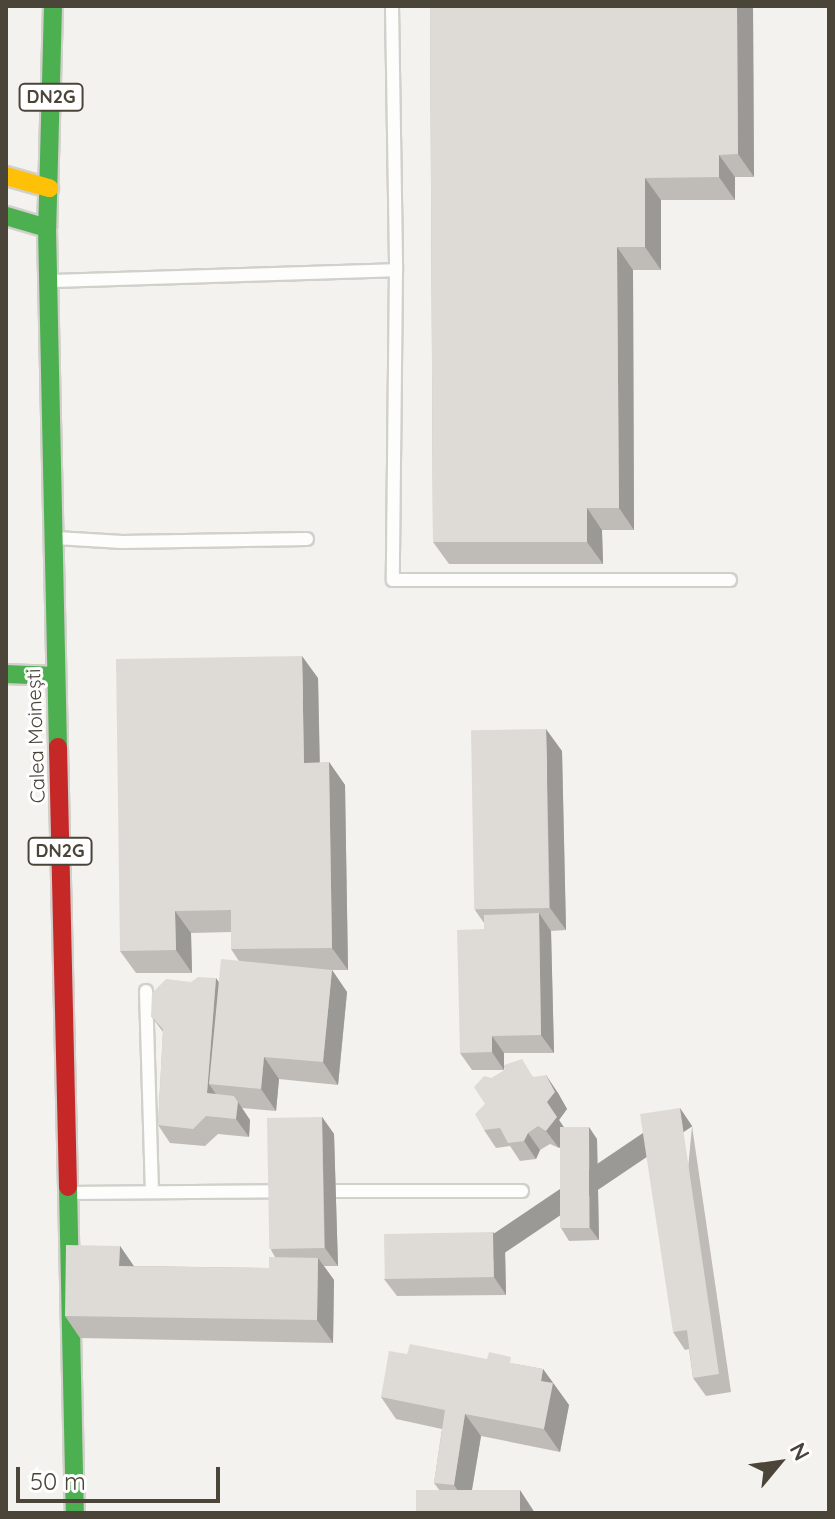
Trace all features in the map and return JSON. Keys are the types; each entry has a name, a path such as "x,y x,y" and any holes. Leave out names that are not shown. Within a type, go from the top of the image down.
{"main road":[{"name":"Calea Moinești","path":"53,6 47,228 75,1513"},
{"path":"6,176 49,188"},
{"path":"6,216 47,228"},
{"path":"6,674 55,676"}],"lane":[{"path":"392,6 396,270 393,580 730,580"},
{"path":"48,281 396,270"},
{"path":"52,538 122,542 307,539"},
{"path":"146,991 152,1192"},
{"path":"68,1193 522,1191"}],"building":[{"path":"430,6 737,6 738,154 719,155 719,177 645,178 645,247 617,247 619,508 587,508 587,542 433,542"},
{"path":"302,656 304,763 329,762 332,948 231,949 231,910 175,911 176,950 120,951 116,659"},
{"path":"546,729 549,908 474,909 471,730"},
{"path":"539,913 541,1035 492,1036 492,1052 460,1053 457,930 484,929 484,915"},
{"path":"221,959 332,970 323,1062 264,1057 261,1089 209,1084"},
{"path":"198,977 216,978 207,1093 234,1096 238,1102 236,1119 206,1116 193,1129 158,1125 163,1029 151,1016 152,993 166,979 191,982"},
{"path":"522,1059 533,1077 546,1075 555,1092 547,1102 557,1117 546,1131 538,1126 528,1133 524,1141 508,1143 500,1128 484,1130 475,1114 485,1104 474,1087 484,1076 492,1078 505,1070 504,1065"},
{"path":"680,1108 719,1374 693,1378 687,1330 673,1332 640,1114"},
{"path":"322,1117 324,1248 269,1249 267,1118"},
{"path":"560,1127 589,1127 589,1228 560,1228"},
{"path":"493,1232 494,1277 385,1279 384,1234"},
{"path":"66,1245 120,1246 119,1266 269,1268 269,1257 318,1258 317,1320 65,1316"},
{"path":"410,1344 487,1359 489,1352 511,1357 510,1363 543,1369 541,1381 553,1383 544,1429 465,1414 454,1485 434,1483 445,1410 381,1397 389,1351 407,1354"},
{"path":"416,1490 520,1490 520,1513 416,1513"}],"traffic: fast":[{"path":"53,6 47,228 58,747"},
{"path":"6,216 47,228"},
{"path":"6,674 55,676"},
{"path":"68,1187 75,1513"}],"traffic: slow":[{"path":"6,176 49,188"}],"traffic: jam":[{"path":"58,747 68,1187"}]}
